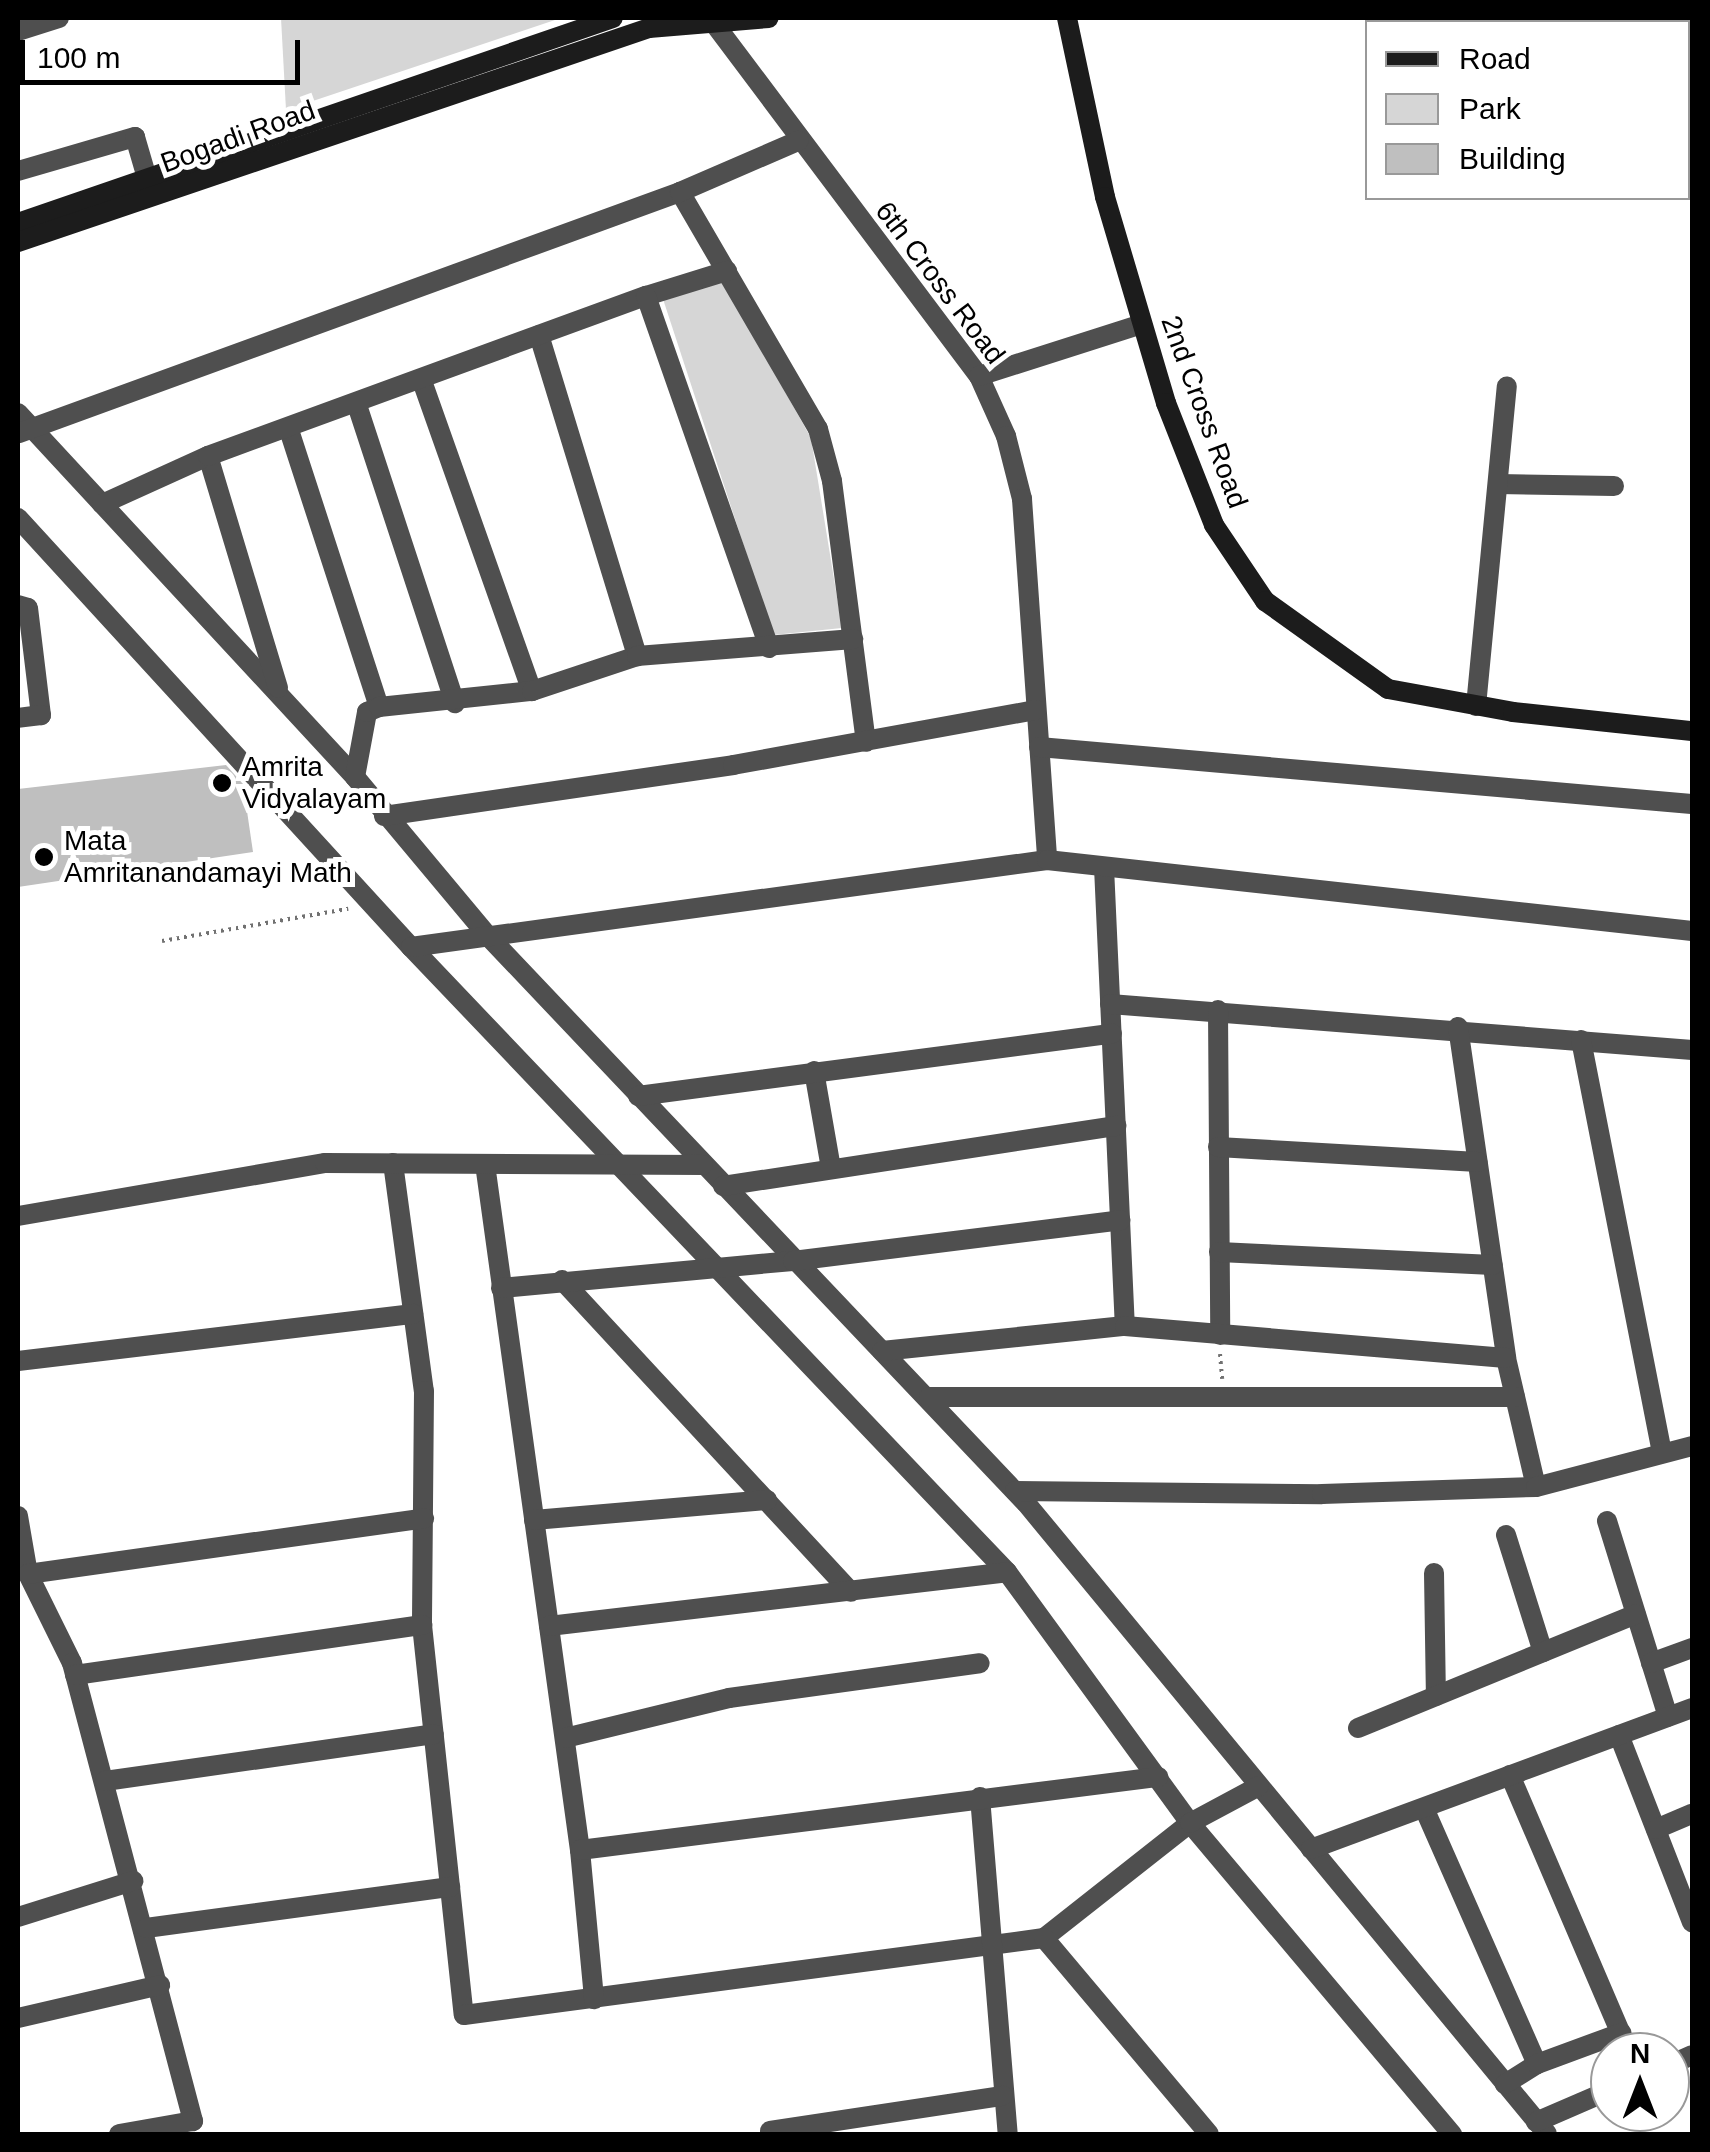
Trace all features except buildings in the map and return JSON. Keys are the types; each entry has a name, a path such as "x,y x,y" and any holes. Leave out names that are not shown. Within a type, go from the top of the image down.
{"main road":[{"name":"Bogadi Road","path":"18,224 582,22 613,18"},
{"name":"Bogadi Road","path":"18,242 494,76 649,28 711,19 769,18"},
{"name":"2nd Cross Road","path":"1072,22 1105,197 1142,324 1214,525 1266,601 1388,689 1476,706 1692,730"}],"street":[{"path":"18,32 59,18"},
{"name":"6th Cross Road","path":"711,19 798,141 979,376 1006,436 1022,499 1048,860"},
{"path":"18,171 135,137 147,178"},
{"path":"798,141 680,192 22,425 102,504 355,777 384,816 490,936 638,1096 1015,1491 1541,2128 1590,2101"},
{"path":"680,192 818,429 832,481 866,742"},
{"path":"102,504 208,456 727,270"},
{"path":"646,296 769,648"},
{"path":"979,376 1142,324"},
{"path":"540,335 636,656"},
{"path":"422,381 532,691"},
{"path":"1476,706 1507,386"},
{"path":"356,405 455,703"},
{"path":"289,430 379,708"},
{"path":"208,456 280,696"},
{"path":"1498,484 1614,486"},
{"path":"18,518 411,947 626,1168 1007,1572 1190,1823 1452,2134"},
{"path":"18,605 28,608 40,715 18,718"},
{"path":"355,777 367,712 379,708 455,703 532,691 636,656 853,639"},
{"path":"384,816 866,742 1036,710"},
{"path":"1039,747 1692,804"},
{"path":"411,947 1048,860 1418,896 1692,930"},
{"path":"1104,867 1125,1326"},
{"path":"1110,1004 1458,1027 1692,1050"},
{"path":"1218,1010 1220,1334"},
{"path":"1458,1027 1506,1358 1536,1487"},
{"path":"638,1096 1112,1034"},
{"path":"1582,1040 1662,1453"},
{"path":"814,1071 831,1168"},
{"path":"723,1186 1116,1126"},
{"path":"1218,1147 1478,1162"},
{"path":"18,1216 324,1163 626,1168 703,1165"},
{"path":"393,1164 424,1391 422,1624 464,2015 1044,1938 1190,1823 1259,1786"},
{"path":"485,1164 580,1850 594,1999"},
{"path":"501,1288 714,1265 793,1261 1120,1220"},
{"path":"1219,1252 1492,1265"},
{"path":"562,1280 850,1592"},
{"path":"18,1361 414,1314"},
{"path":"882,1351 1125,1326 1506,1358"},
{"path":"929,1397 1515,1397"},
{"path":"1015,1491 1322,1494 1536,1487 1692,1446"},
{"path":"534,1520 767,1500"},
{"path":"18,1516 28,1574 75,1676 146,1928 193,2121 120,2134"},
{"path":"28,1574 424,1518"},
{"path":"1608,1521 1668,1717"},
{"path":"1506,1536 1543,1652"},
{"path":"549,1626 1007,1572"},
{"path":"1434,1573 1436,1696"},
{"path":"1358,1728 1636,1614"},
{"path":"75,1676 422,1624"},
{"path":"1651,1663 1692,1648"},
{"path":"565,1738 729,1698 980,1663"},
{"path":"1311,1849 1692,1708"},
{"path":"105,1781 434,1734"},
{"path":"1619,1735 1687,1894 1692,1922"},
{"path":"1510,1776 1621,2032"},
{"path":"580,1850 1158,1777"},
{"path":"980,1798 988,1946 1008,2134"},
{"path":"1424,1808 1536,2064"},
{"path":"1656,1829 1692,1814"},
{"path":"18,1916 133,1881"},
{"path":"146,1928 450,1887"},
{"path":"1044,1938 1208,2134"},
{"path":"18,2018 160,1985"},
{"path":"1504,2084 1536,2064 1590,2051"},
{"path":"770,2131 1002,2096"}],"path":[{"path":"162,942 373,905"},
{"path":"1220,1334 1222,1399"}],"green space":[{"path":"281,18 561,18 286,110"},
{"path":"723,281 811,438 842,628 773,635 663,299"}],"place":[{"name":"Amrita Vidyalayam","path":"222,783"},
{"name":"Mata Amritanandamayi Math","path":"44,857"}]}
